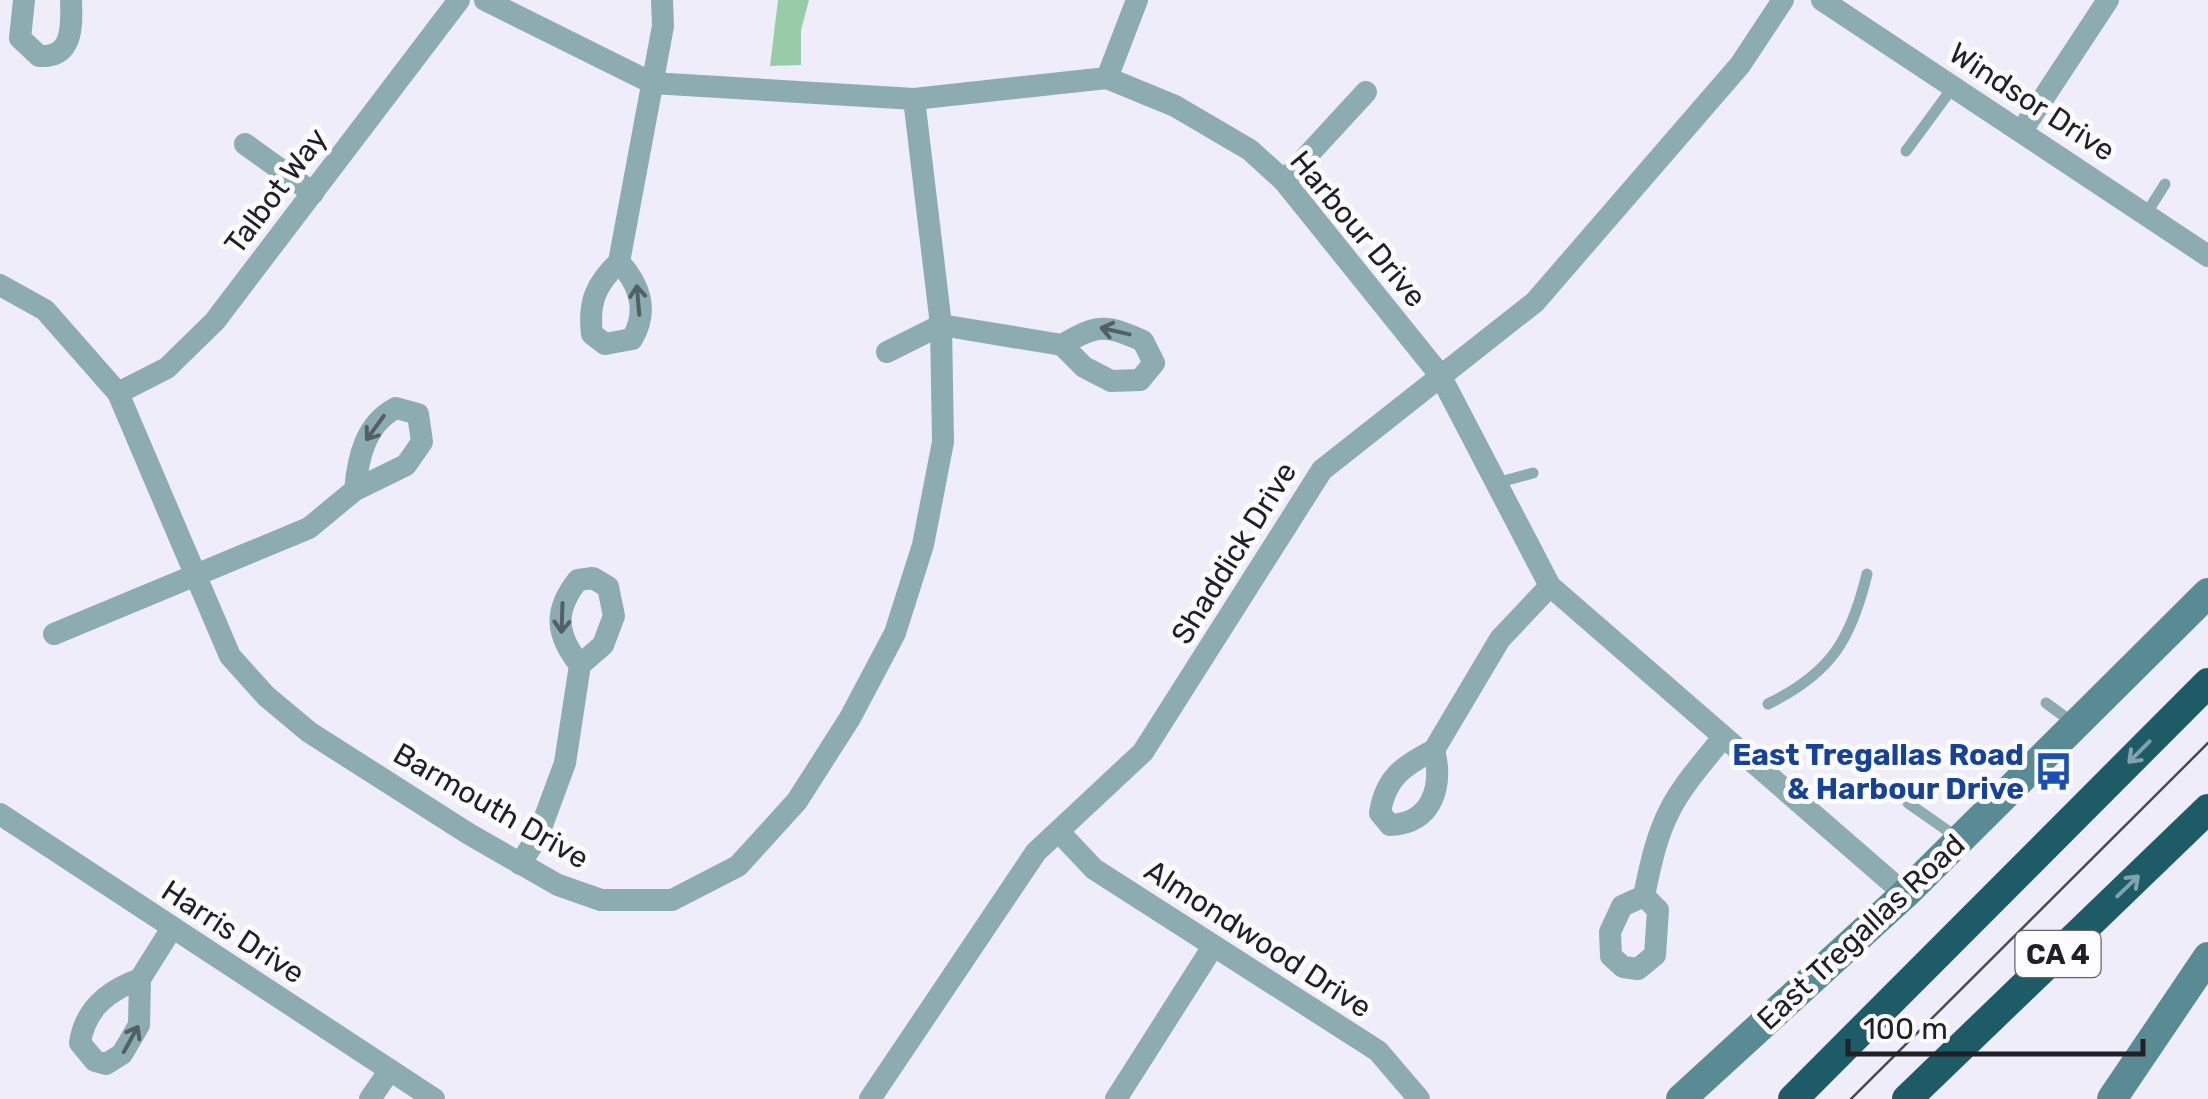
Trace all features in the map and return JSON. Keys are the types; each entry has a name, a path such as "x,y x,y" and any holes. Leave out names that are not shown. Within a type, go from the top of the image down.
{"highway":[{"name":"CA 4","path":"1793,1099 2208,684"},
{"name":"CA 4","path":"1907,1099 2208,809"}],"street":[{"path":"24,0 20,38 38,56 52,57 65,48 72,31 71,0"},
{"name":"Talbot Way","path":"118,393 167,368 215,321 459,0"},
{"name":"Harbour Drive","path":"485,0 652,83 914,99 1107,78 1175,106 1250,150 1284,181 1440,375 1550,586 1722,740 1906,894"},
{"path":"619,262 663,26 662,0"},
{"path":"1107,78 1138,0"},
{"name":"Shaddick Drive","path":"870,1099 1025,868 1143,752 1322,470 1535,302 1740,65 1783,0"},
{"name":"Windsor Drive","path":"1822,0 2023,129 2208,256"},
{"path":"2023,129 2108,0"},
{"path":"1284,181 1366,92"},
{"name":"Barmouth Drive","path":"0,286 45,310 118,393 192,575 230,656 266,696 309,732 520,864 600,900 672,900 738,866 797,800 850,718 895,633 923,546 943,442 941,325 914,99"},
{"path":"244,144 313,193"},
{"path":"887,352 941,325 1062,345"},
{"path":"54,634 308,528 355,490"},
{"path":"1434,750 1500,639 1550,586"},
{"name":"East Tregallas Road","path":"1680,1099 1906,894 2208,593"},
{"path":"520,864 538,836 564,763 580,665"},
{"path":"1644,896 1656,832 1677,792 1722,740"},
{"name":"Harris Drive","path":"0,814 434,1099"},
{"name":"Almondwood Drive","path":"1060,833 1094,869 1212,948 1378,1050 1419,1099"},
{"path":"140,979 172,928"},
{"path":"1116,1099 1212,948"},
{"path":"2118,1097 2208,957"},
{"path":"370,1099 390,1070"}],"lane":[{"path":"1906,151 1954,86"},
{"path":"2146,214 2165,184"},
{"path":"1496,483 1533,473"},
{"path":"1768,704 1794,692 1838,652 1855,622 1867,574"},
{"path":"2046,704 2076,725"},
{"path":"1908,802 1960,840"}],"green space":[{"path":"778,0 809,0 801,30 801,65 770,66"}],"tram line":[{"path":"1851,1099 2208,743"}],"place":[{"name":"East Tregallas Road & Harbour Drive","path":"2054,772"}]}
